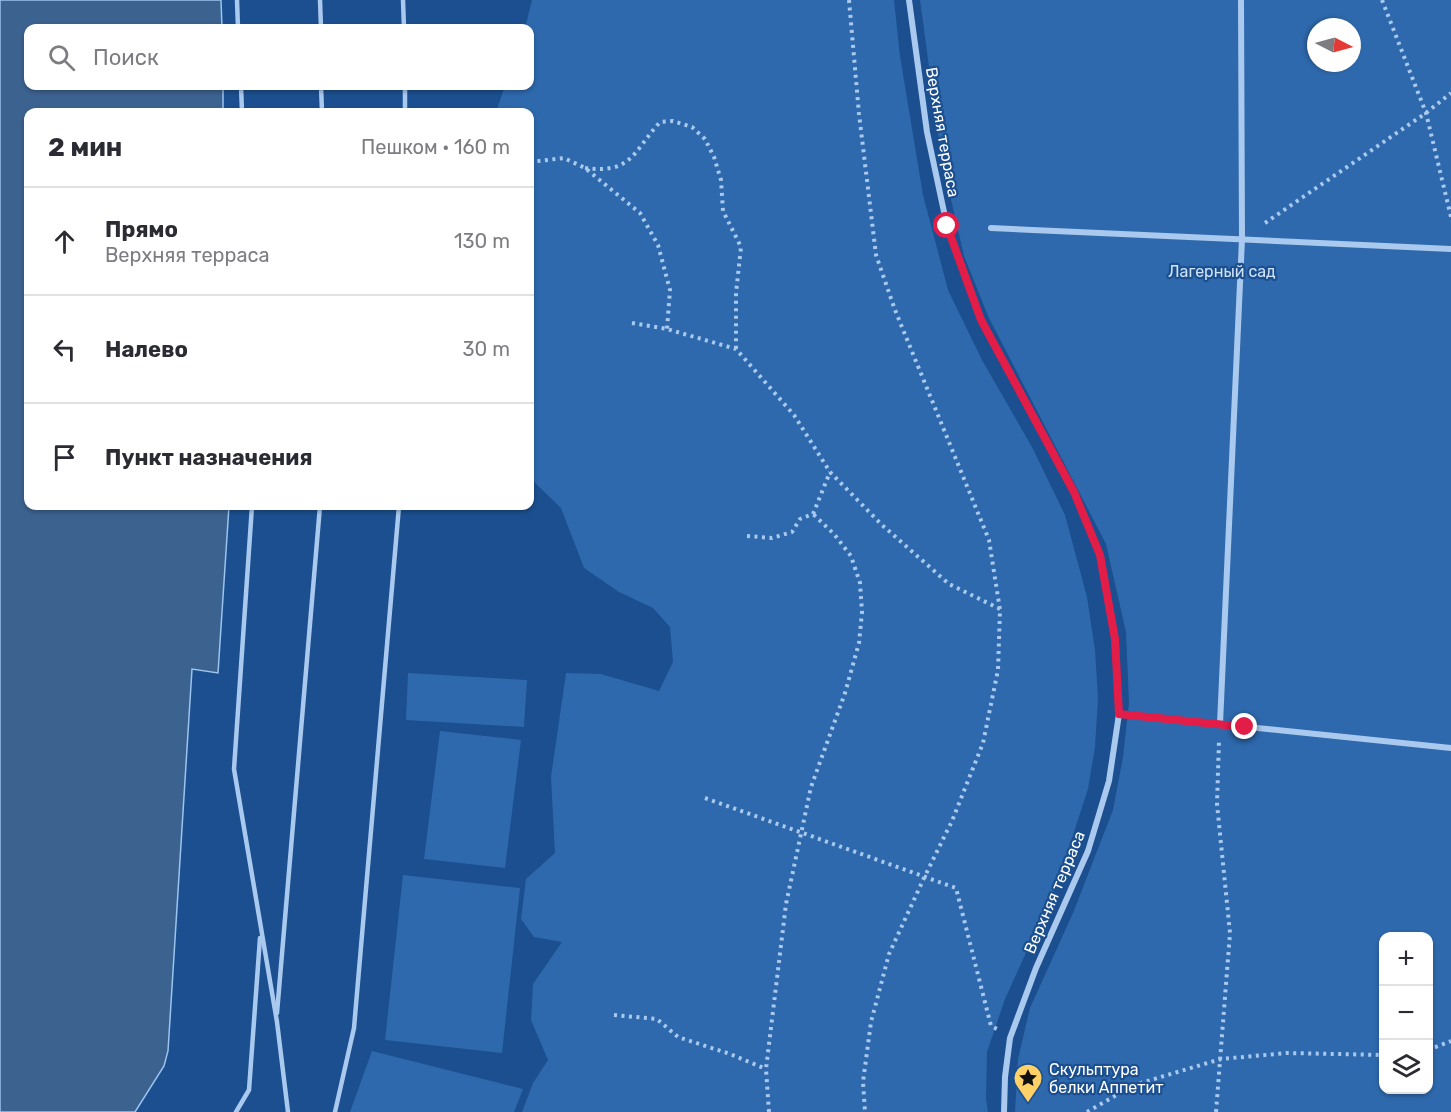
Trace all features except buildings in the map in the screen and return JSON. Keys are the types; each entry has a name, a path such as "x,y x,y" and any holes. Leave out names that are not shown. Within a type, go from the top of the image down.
{"street":[{"name":"Верхняя терраса","path":"909,0 927,132 947,226 981,320 1074,492 1100,555 1115,639 1119,714 1109,781 1088,851 1036,968 1010,1038 1005,1077 1004,1112"},
{"path":"1220,724 1242,239 1241,0"},
{"path":"991,228 1451,249"},
{"path":"1170,719 1451,748"}],"lane":[{"path":"237,0 238,24"},
{"path":"320,0 321,24"},
{"path":"403,0 404,24"},
{"path":"240,90 242,108"},
{"path":"321,90 322,108"},
{"path":"405,90 405,108"},
{"path":"252,510 234,769 277,1022 288,1112"},
{"path":"277,1022 320,510"},
{"path":"335,1112 354,1028 399,510"},
{"path":"236,1112 249,1090 261,930"}],"path":[{"path":"849,0 859,114 876,255 989,540 1000,610 998,670 983,743 952,821 890,954 871,1022 863,1082 865,1112"},
{"path":"1382,0 1426,113 1451,217"},
{"path":"1242,239 1426,113 1451,93"},
{"path":"585,168 603,170 624,165 635,156 646,138 660,122 673,121 692,127 705,139 722,180 723,211 741,247 736,293 736,349"},
{"path":"534,162 564,158 585,168 640,213 658,244 670,290 667,329"},
{"path":"632,323 667,329 736,349 795,415 830,472 882,525 949,584 1000,610"},
{"path":"747,537 772,538 792,532 800,519 813,514 830,472"},
{"path":"769,1112 766,1069 786,904 811,787 845,693 860,643 862,612 860,583 851,556 834,534 813,514"},
{"path":"1119,714 1170,719"},
{"path":"1216,1112 1230,933 1217,804 1220,724"},
{"path":"705,798 956,888 991,1026 1010,1038"},
{"path":"614,1015 657,1019 678,1037 766,1069"},
{"path":"1433,1048 1451,1041"},
{"path":"1087,1112 1134,1085 1221,1059 1287,1053 1379,1055"}],"green space":[{"path":"532,0 894,0 900,56 923,195 948,290 982,360 1032,447 1065,515 1087,597 1095,650 1098,698 1095,747 1088,789 1056,887 1005,999 987,1052 988,1112 522,1112 533,1083 548,1060 531,1020 533,984 562,942 534,937 521,919 526,879 555,853 551,777 566,673 601,674 659,691 673,662 670,627 653,608 619,592 584,568 561,508 534,482 534,108 497,108 504,90 534,90 534,24 526,24"},
{"name":"Лагерный сад","path":"920,0 1451,0 1451,1112 1015,1112 1018,1059 1030,1008 1073,913 1113,810 1123,757 1129,703 1126,632 1106,544 989,318 964,256 941,156"},
{"path":"408,673 527,680 524,727 406,720"},
{"path":"440,731 521,740 505,868 424,859"},
{"path":"403,875 520,888 502,1053 385,1040"},
{"path":"372,1051 523,1089 514,1112 350,1112"}],"shaded area":[{"path":"0,0 221,0 222,24 24,24 24,90 223,90 223,108 24,108 24,510 229,510 218,673 192,669 168,1051 164,1066 135,1112 0,1112"}],"place":[{"name":"Скульптура белки Аппетит","path":"1028,1104"}],"route":[{"path":"947,226 981,320 1074,492 1100,555 1115,639 1119,714 1245,727"}]}
